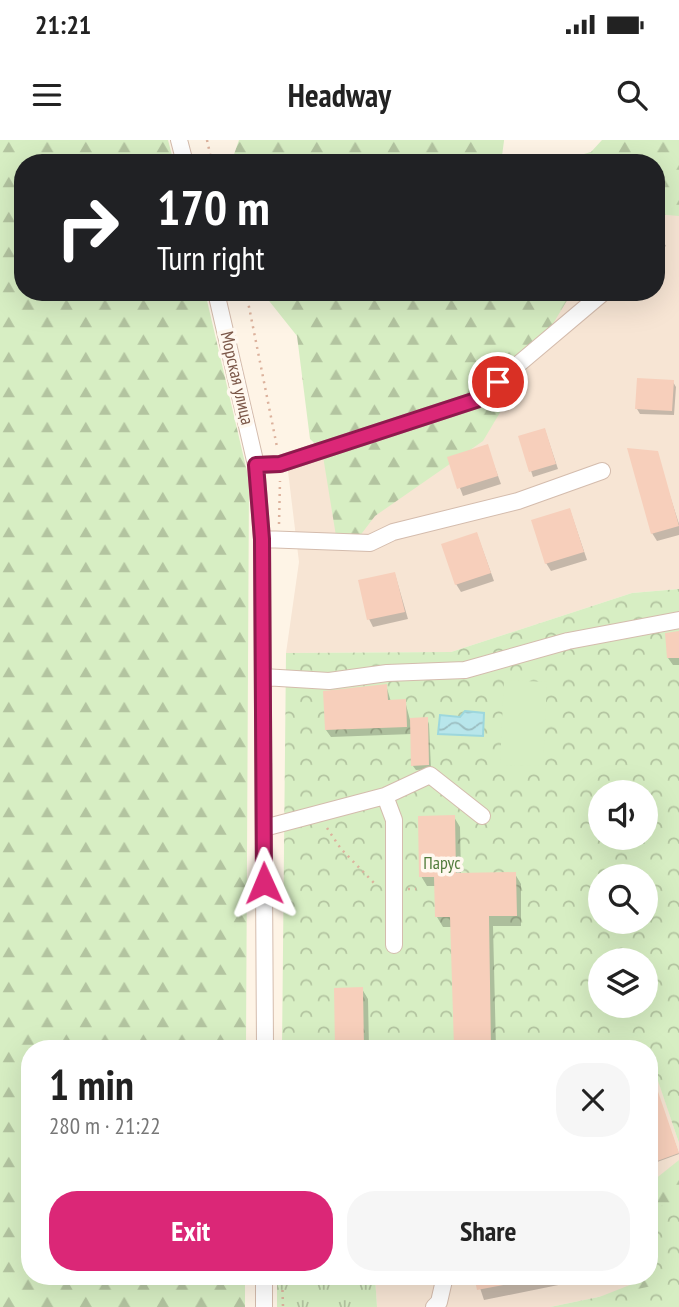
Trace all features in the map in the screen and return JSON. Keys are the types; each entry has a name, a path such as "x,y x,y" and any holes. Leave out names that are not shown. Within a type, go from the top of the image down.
{"street":[{"name":"Морская улица","path":"218,301 256,465 262,539 265,1040"},
{"path":"256,465 280,464 476,400 593,301"},
{"path":"262,539 370,543 393,532 517,501 602,471"},
{"path":"263,677 329,681 387,674 465,670 568,641 679,620"},
{"path":"264,828 385,796 430,775 482,816"},
{"path":"385,796 394,820 394,945"},
{"path":"264,1285 264,1307"},
{"path":"434,1307 439,1301 443,1285"}],"path":[{"path":"318,813 341,849 375,885 394,889 416,889"},
{"path":"282,1285 283,1307"}],"shaded area":[{"path":"679,148 679,589 632,593 451,652 286,653 299,562 287,463 463,427 492,301 665,301 665,157"},
{"path":"658,1080 679,1143 679,1200 658,1207"},
{"path":"376,1285 652,1286 550,1307 377,1307"}],"green space":[{"path":"0,140 168,140 172,154 14,154 14,301 207,301 249,480 246,1040 21,1040 21,1285 245,1285 245,1307 0,1307"},
{"path":"239,140 504,140 502,154 234,154"},
{"path":"602,140 679,140 679,216 665,215 665,154 584,154 591,152"},
{"path":"269,301 567,301 483,441 375,516 359,537 336,536 322,450 310,439 297,336"},
{"name":"Парус","path":"679,589 679,1143 658,1081 658,1040 282,1040 286,653 451,652 632,593"},
{"path":"504,680 547,682 543,766 500,765"},
{"path":"679,1160 679,1307 574,1307 630,1285 658,1285 658,1177"},
{"path":"679,1200 679,1307 550,1307 658,1285 658,1207"},
{"path":"277,1285 376,1285 377,1307 277,1307"}],"water":[{"path":"465,711 484,713 483,736 438,734 440,715 460,717"}],"building":[{"path":"637,378 674,380 672,411 635,409"},
{"path":"545,428 556,464 529,472 518,436"},
{"path":"488,444 498,476 457,489 447,457"},
{"path":"627,448 658,451 679,526 651,534"},
{"path":"570,508 584,552 545,564 531,520"},
{"path":"477,532 491,573 455,585 441,544"},
{"path":"395,572 405,612 367,620 358,580"},
{"path":"679,631 679,658 667,658 665,633"},
{"path":"387,684 388,700 406,699 407,727 325,730 323,691"},
{"path":"428,717 429,765 411,766 410,718"},
{"path":"455,815 456,873 516,872 517,916 489,916 491,1040 454,1040 450,917 435,917 434,877 419,877 418,816"},
{"path":"363,987 364,1040 335,1040 334,988"},
{"path":"658,1092 679,1153 658,1161"},
{"path":"476,1285 503,1285 477,1290"}],"route":[{"path":"264,883 262,539 256,465 280,464 476,400 498,382"}]}
